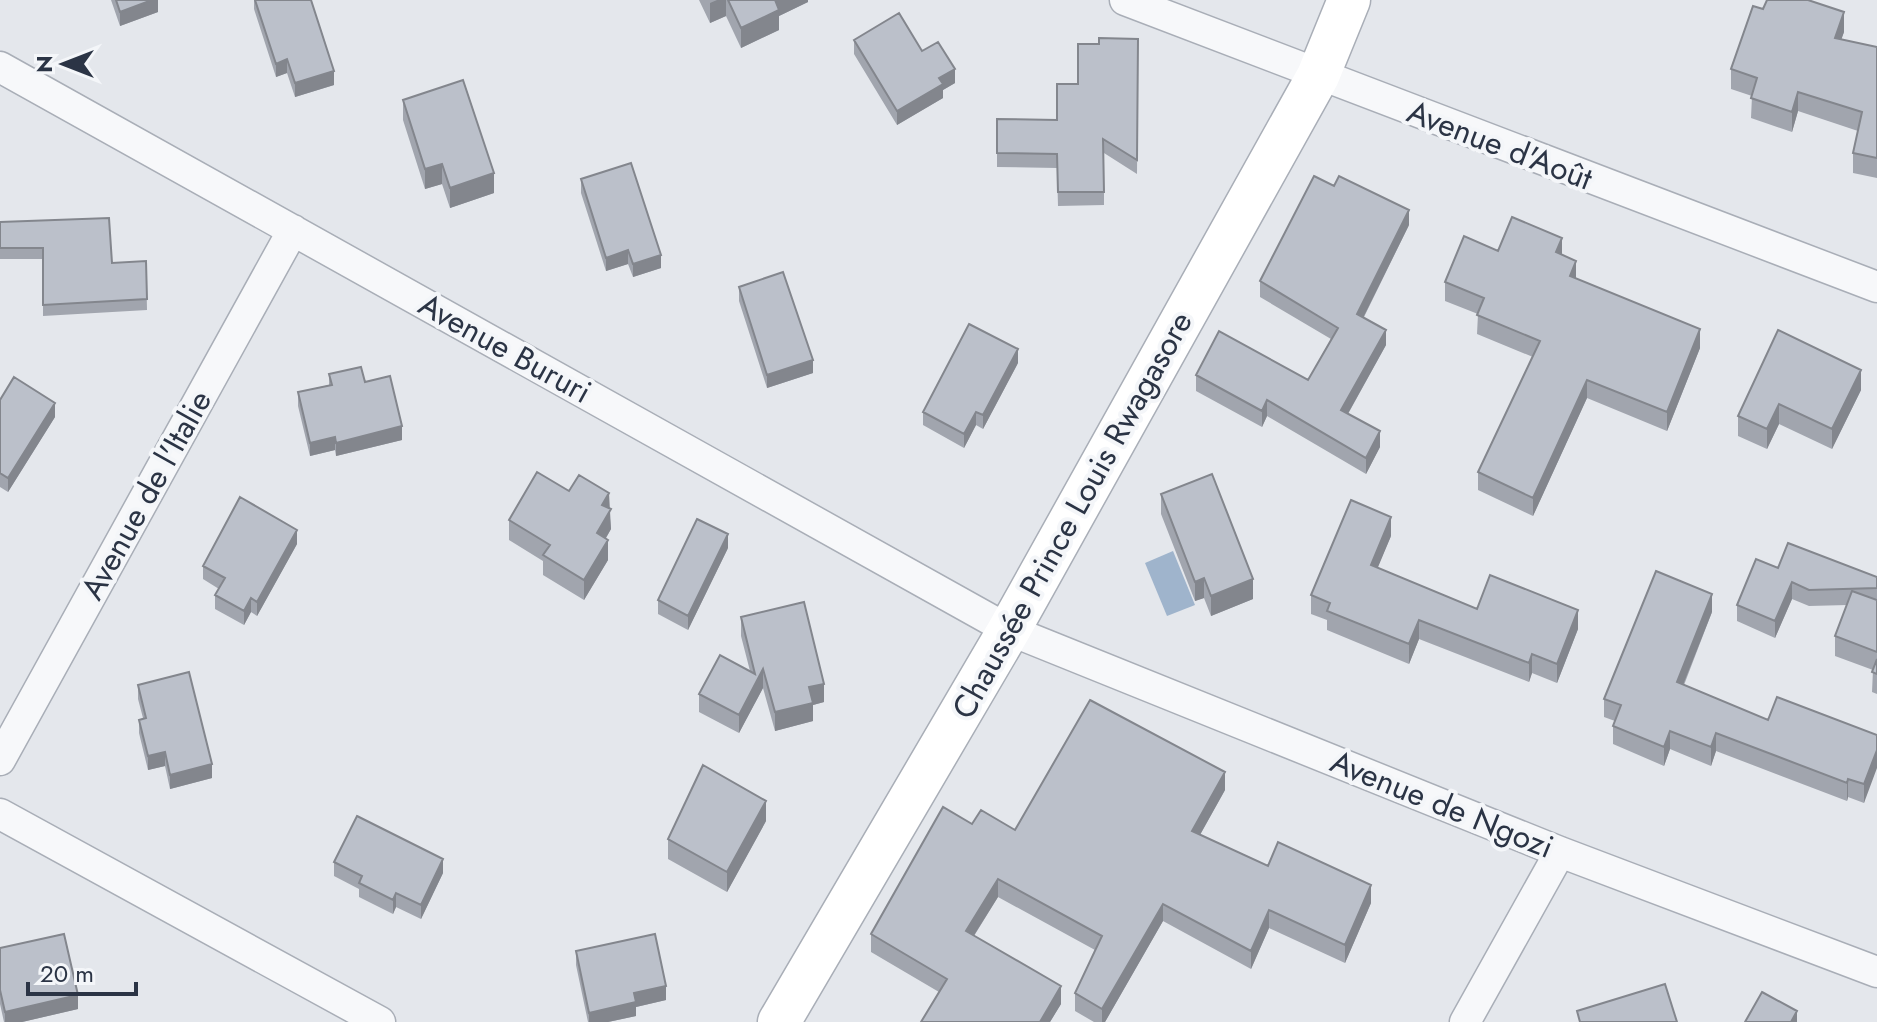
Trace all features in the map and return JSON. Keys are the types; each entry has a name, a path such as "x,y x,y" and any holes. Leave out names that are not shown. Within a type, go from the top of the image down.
{"street":[{"name":"Avenue d'Août","path":"1125,0 1877,287"},
{"name":"Chaussée Prince Louis Rwagasore","path":"779,1022 1009,630 1318,76 1349,0"},
{"name":"Avenue Bururi","path":"0,67 1009,630"},
{"name":"Avenue de l'Italie","path":"0,760 293,230"},
{"name":"Avenue de Ngozi","path":"1009,630 1560,852 1877,972"},
{"path":"0,814 380,1022"},
{"path":"1465,1022 1560,852"}],"water":[{"path":"1173,551 1195,605 1167,616 1145,563"}],"building":[{"path":"116,0 152,0 120,12"},
{"path":"255,0 311,0 334,71 295,83 287,59 276,64"},
{"path":"728,0 775,0 779,10 741,28"},
{"path":"1767,0 1808,0 1844,12 1835,38 1877,47 1877,158 1853,153 1862,112 1798,92 1792,112 1751,98 1757,78 1731,69 1753,6 1763,9"},
{"path":"899,13 922,51 938,42 955,69 939,78 943,84 897,111 854,40"},
{"path":"1099,38 1138,39 1137,160 1103,139 1104,192 1058,192 1057,154 997,153 997,119 1057,120 1057,84 1078,84 1078,44 1099,44"},
{"path":"463,80 494,173 450,188 442,164 425,169 403,100"},
{"path":"631,163 661,255 633,264 628,250 606,258 581,179"},
{"path":"1314,176 1334,186 1339,176 1409,210 1357,314 1386,330 1341,410 1380,431 1366,458 1267,400 1262,411 1196,375 1219,331 1308,380 1338,328 1260,281"},
{"path":"1512,217 1562,238 1556,252 1576,261 1570,276 1700,329 1667,412 1587,380 1533,498 1478,472 1540,341 1477,315 1484,298 1445,282 1464,236 1498,251"},
{"path":"109,218 112,263 146,261 147,299 43,305 43,248 0,248 0,222"},
{"path":"783,272 813,360 767,375 739,287"},
{"path":"969,324 1018,349 983,415 976,412 964,434 923,412"},
{"path":"1778,330 1861,370 1832,429 1779,404 1767,429 1738,416"},
{"path":"361,367 365,382 390,376 402,426 336,443 335,437 310,443 298,392 332,385 329,374"},
{"path":"14,377 55,403 8,478 0,473 0,400"},
{"path":"537,472 569,491 579,475 609,493 602,505 611,509 597,533 608,540 584,580 543,555 550,545 509,520"},
{"path":"1212,474 1253,579 1211,596 1204,578 1195,582 1161,494"},
{"path":"240,497 297,530 257,602 251,598 244,611 215,595 225,578 203,566"},
{"path":"1351,500 1391,517 1371,565 1477,609 1490,575 1578,610 1557,664 1532,654 1529,663 1419,620 1409,644 1327,611 1330,603 1311,595"},
{"path":"697,519 728,534 688,616 658,600"},
{"path":"1788,543 1877,577 1877,588 1809,590 1792,582 1775,621 1737,605 1756,559 1778,568"},
{"path":"1656,571 1712,594 1677,682 1768,720 1777,697 1877,735 1877,750 1864,784 1848,779 1847,783 1716,733 1711,747 1670,731 1664,747 1613,726 1621,705 1604,699"},
{"path":"1852,591 1877,600 1877,652 1835,636"},
{"path":"804,602 824,684 809,687 813,703 775,712 763,669 739,715 699,694 720,655 755,674 741,617"},
{"path":"189,672 212,764 170,775 165,752 148,756 139,720 146,718 138,685"},
{"path":"1090,700 1225,772 1192,831 1268,866 1278,842 1371,885 1345,945 1269,910 1251,951 1163,904 1102,1009 1075,993 1102,936 998,879 966,931 1061,986 1040,1022 921,1022 947,979 871,934 943,807 972,824 981,810 1015,830"},
{"path":"703,765 766,801 727,872 668,839"},
{"path":"357,816 443,859 421,905 396,893 393,900 359,883 362,876 334,862"},
{"path":"64,934 78,995 5,1012 0,990 0,948"},
{"path":"655,934 666,986 634,993 636,1002 589,1013 576,951"},
{"path":"1665,984 1677,1022 1580,1022 1577,1011"},
{"path":"1762,992 1797,1011 1791,1022 1745,1022"}]}
